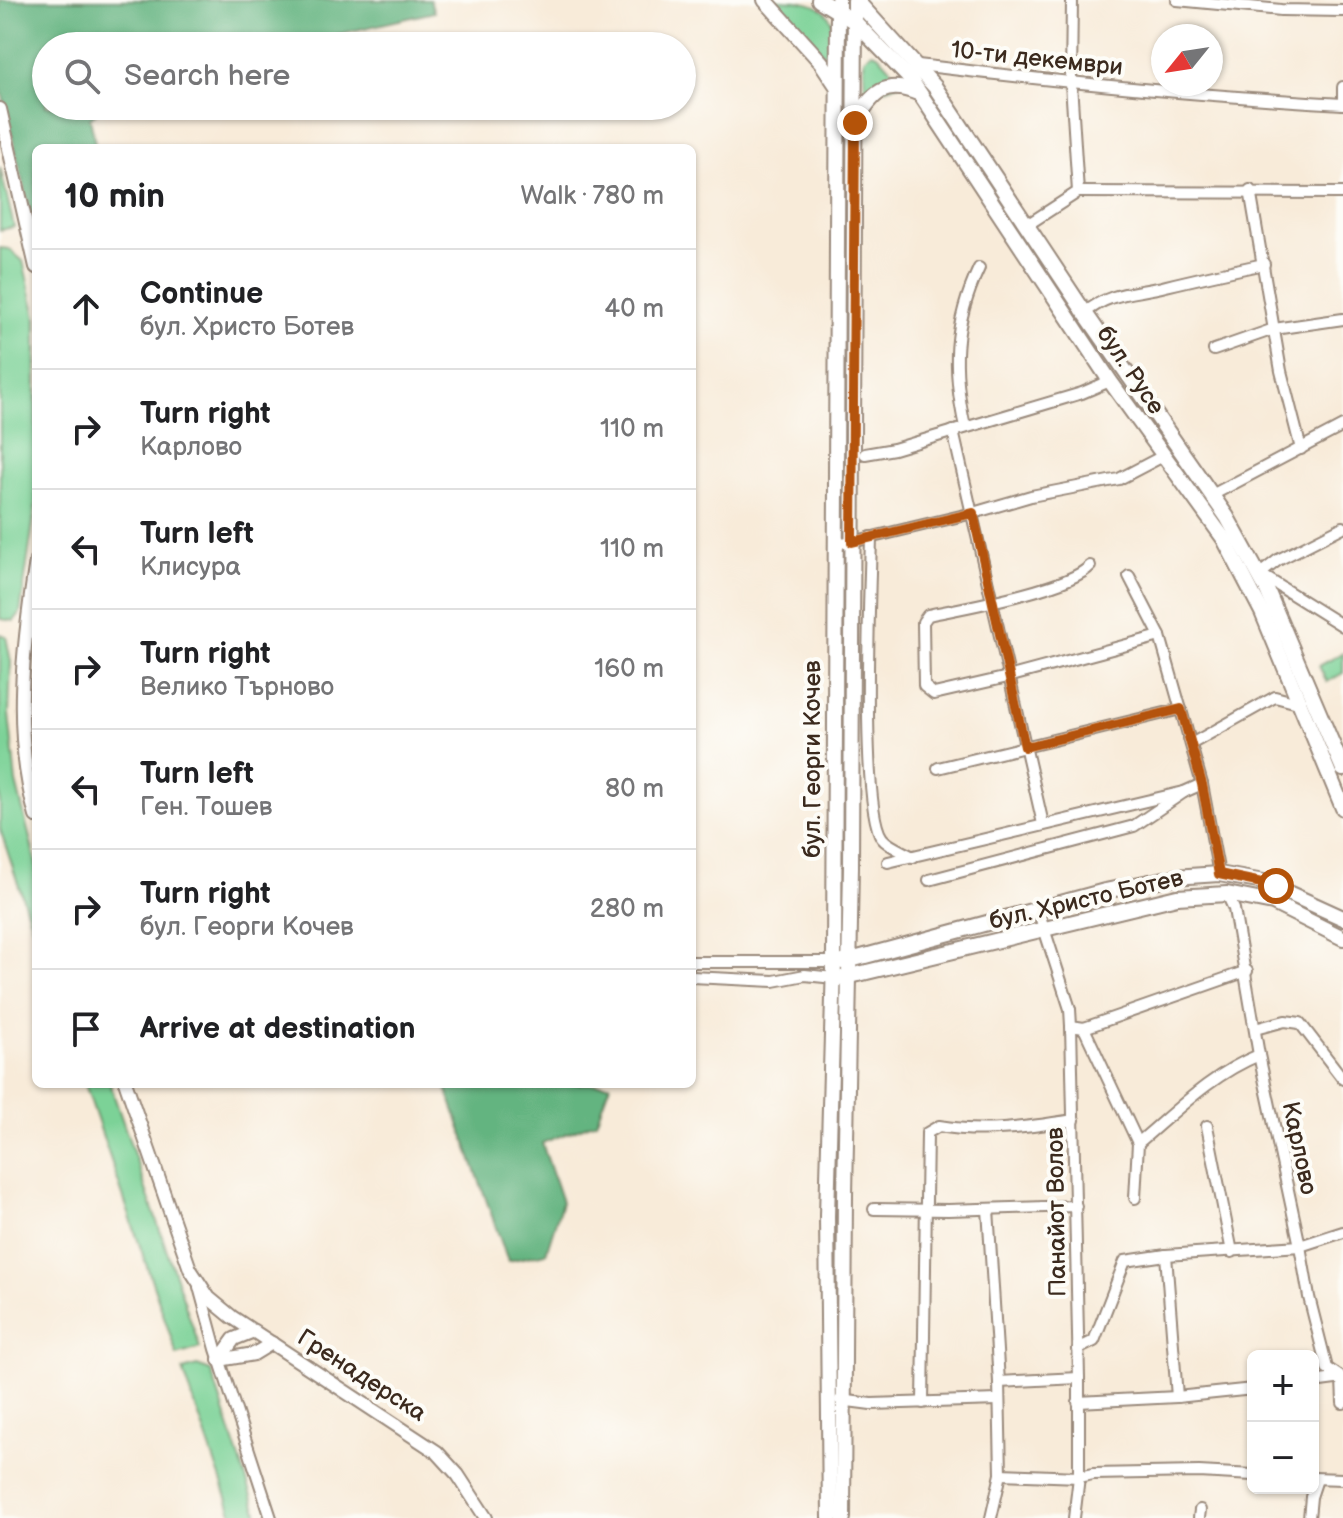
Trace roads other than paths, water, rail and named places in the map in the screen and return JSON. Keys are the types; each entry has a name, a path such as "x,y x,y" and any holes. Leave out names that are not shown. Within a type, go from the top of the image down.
{"main road":[{"path":"765,0 821,62 837,86"},
{"name":"бул. Русе","path":"819,0 837,5 901,68 1110,381 1224,539 1268,609 1343,769"},
{"name":"бул. Георги Кочев","path":"843,1518 827,1216 834,978 842,962 851,643 855,0"},
{"name":"бул. Русе","path":"855,0 935,87 1085,313 1212,495 1260,574 1298,703 1343,808"},
{"name":"бул. Георги Кочев","path":"830,1518 849,978 842,962 835,543 837,5"},
{"path":"855,123 867,101 882,91 902,87 921,95"},
{"name":"бул. Христо Ботев","path":"842,962 1105,891 1174,877 1219,874 1276,886 1341,915"},
{"name":"бул. Христо Ботев","path":"834,978 849,978 1177,897 1227,894 1273,903 1343,938"}],"street":[{"path":"1072,0 1071,83 1078,192"},
{"path":"1177,0 1281,10 1343,11"},
{"name":"10-ти декември","path":"918,65 1206,96 1343,104"},
{"path":"1343,87 1343,104"},
{"path":"0,109 32,249"},
{"path":"1027,225 1078,192 1250,190 1343,193"},
{"path":"1250,190 1281,371 1301,449"},
{"path":"1085,313 1096,303 1113,295 1264,264"},
{"path":"965,427 956,371 957,339 961,312 979,268"},
{"path":"1214,350 1274,329 1343,319"},
{"path":"865,454 894,449 1082,393 1110,381"},
{"path":"1212,495 1343,426"},
{"path":"953,431 1043,824"},
{"path":"835,543 852,542 1031,496 1119,479 1163,456"},
{"path":"1343,527 1278,560 1260,574 1343,626"},
{"path":"871,537 868,722 873,820 883,840 913,857"},
{"path":"1090,566 1075,578 992,603 928,615 923,622 924,686 934,694 1160,636"},
{"path":"1129,576 1160,636 1202,784 1219,874"},
{"path":"32,589 23,651 21,719 32,801"},
{"path":"1268,609 1295,597"},
{"path":"851,643 869,617"},
{"path":"1191,744 1275,697 1298,703"},
{"path":"938,768 1181,709"},
{"path":"929,880 1134,826 1184,792 1202,784"},
{"path":"888,862 1184,792"},
{"name":"Карлово","path":"1227,894 1234,909 1247,971 1259,1055 1309,1297 1327,1368 1342,1378"},
{"name":"Панайот Волов","path":"1038,910 1070,1009 1079,1378 1079,1477 1074,1518"},
{"path":"696,962 842,962"},
{"path":"1071,1026 1084,1028 1247,971"},
{"path":"696,977 774,981 805,975 834,978"},
{"path":"1255,1029 1285,1021 1300,1023 1343,1079"},
{"path":"1084,1028 1138,1143 1135,1198"},
{"path":"1138,1143 1219,1076 1259,1055"},
{"path":"127,1088 198,1285 271,1518"},
{"path":"923,1403 927,1133 939,1126 960,1130 1022,1129 1074,1120"},
{"path":"1207,1126 1232,1252"},
{"path":"874,1209 1076,1206"},
{"path":"988,1209 999,1382 1001,1474 991,1518"},
{"path":"1078,1349 1094,1341 1125,1261 1166,1255 1300,1246 1343,1232"},
{"path":"1166,1255 1177,1397"},
{"name":"Гренадерска","path":"198,1285 220,1309 437,1452 458,1475 486,1518"},
{"path":"219,1360 234,1339 254,1331"},
{"path":"219,1360 254,1354 272,1343"},
{"path":"999,1382 1079,1378"},
{"path":"1319,1381 1342,1378 1343,1403"},
{"path":"1078,1402 1247,1390"},
{"path":"836,1400 871,1404 998,1400"},
{"path":"1001,1474 1079,1477 1093,1474 1199,1472 1247,1475"},
{"path":"1319,1478 1343,1479"},
{"path":"1309,1518 1312,1494"}]}
